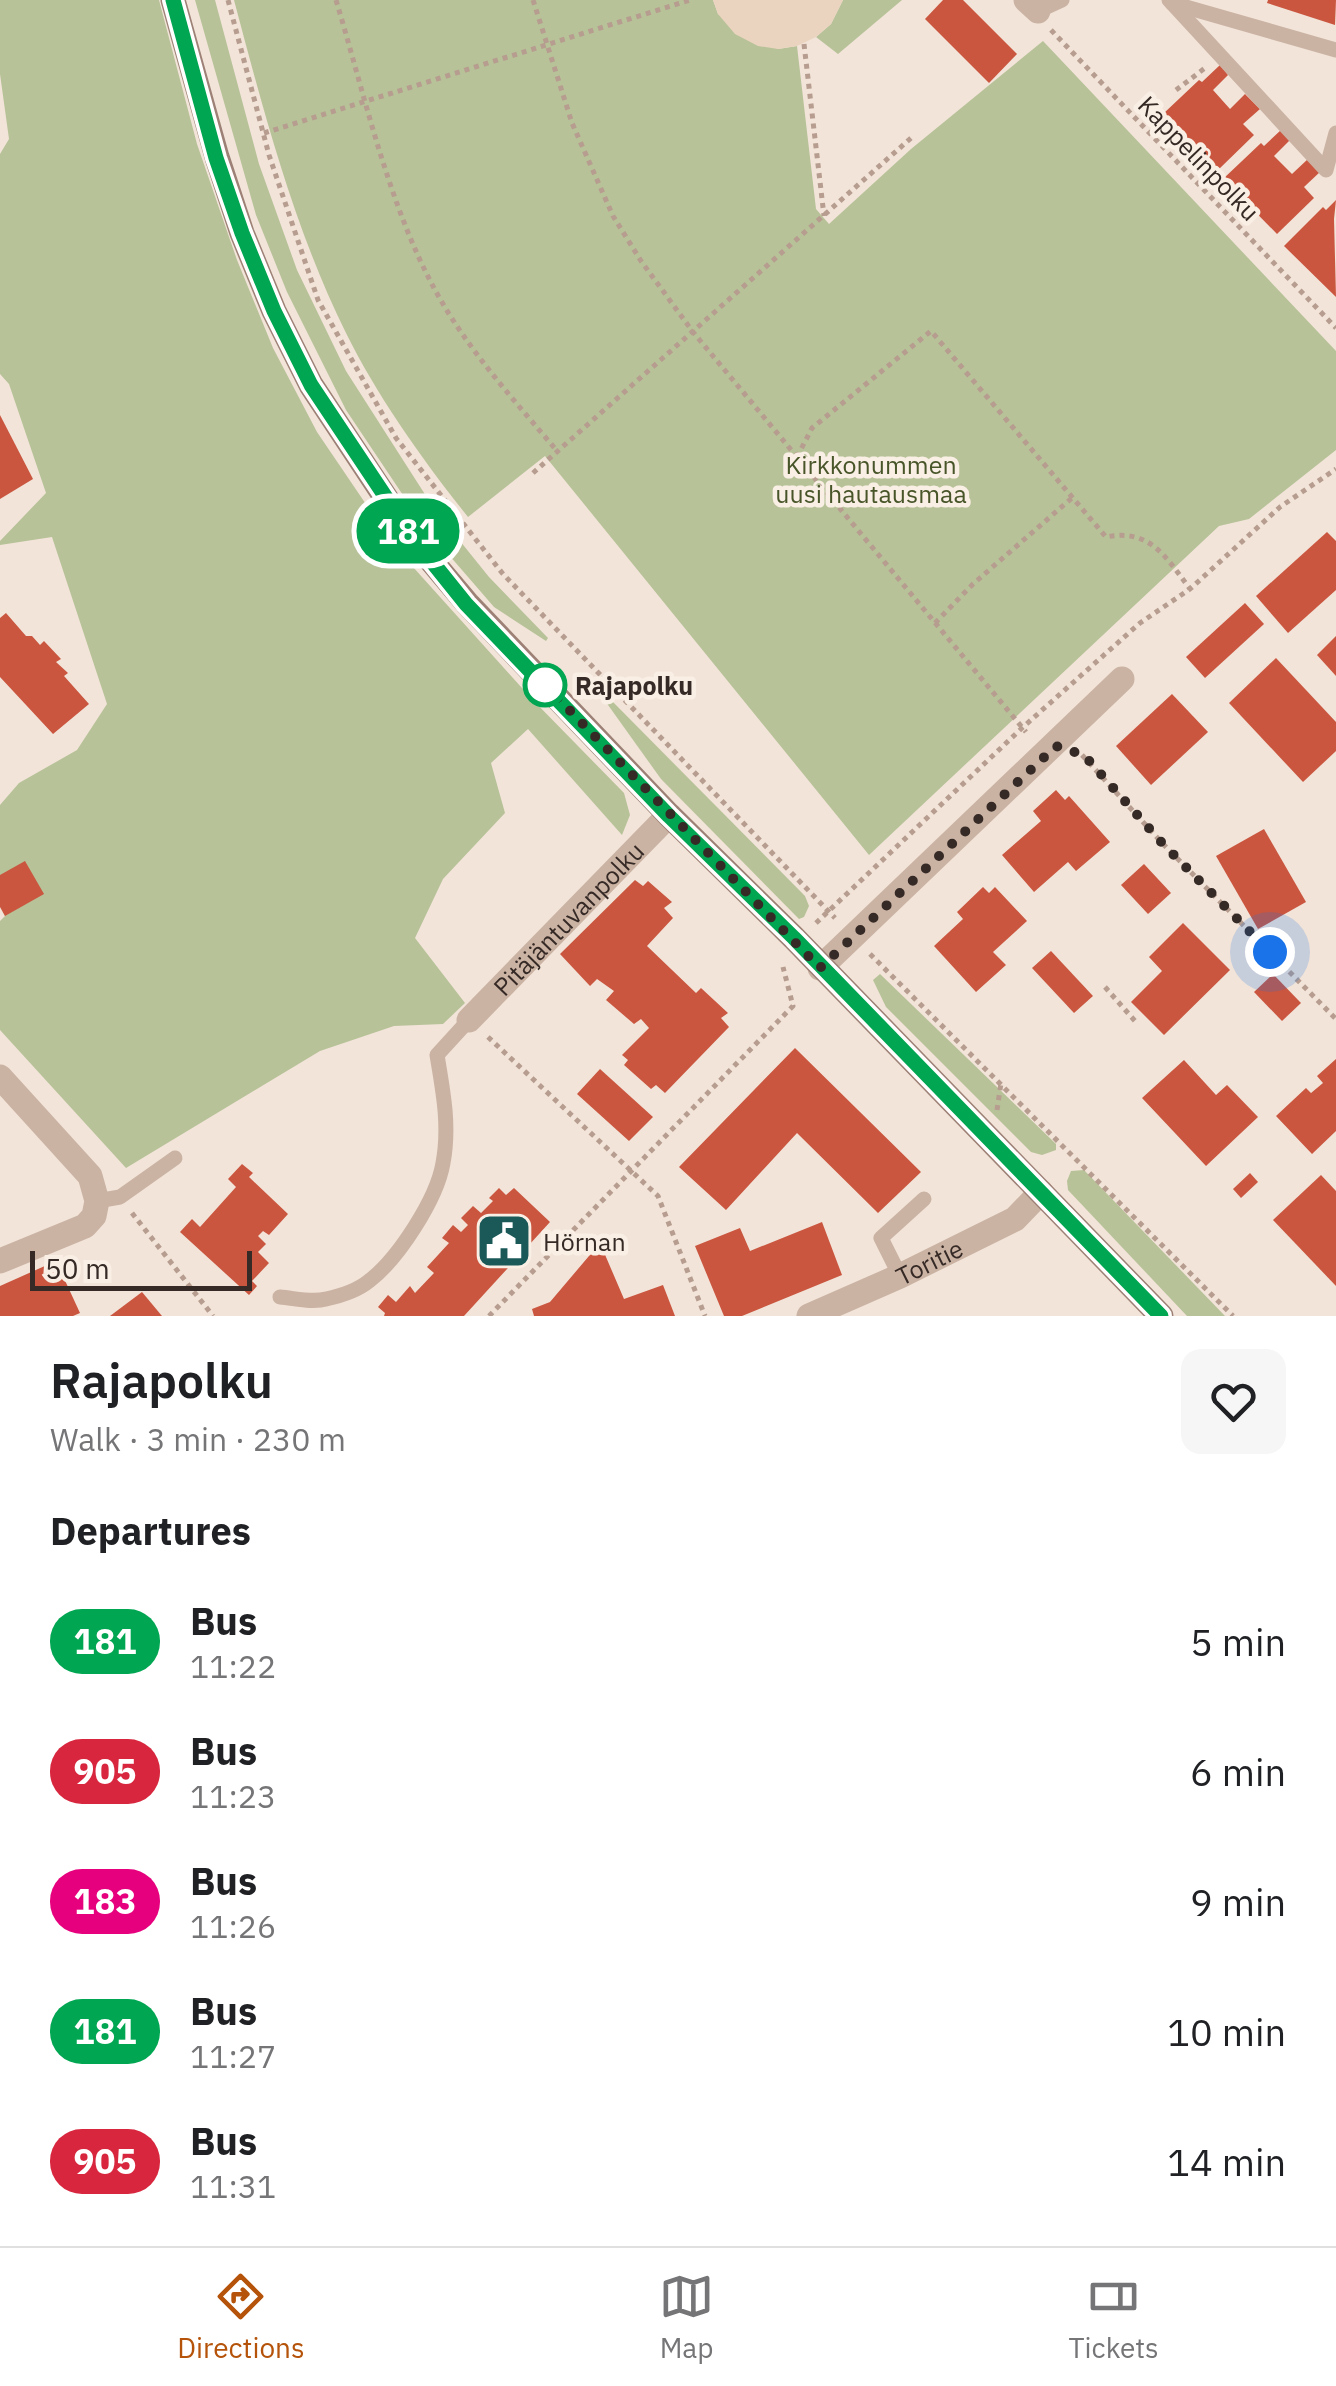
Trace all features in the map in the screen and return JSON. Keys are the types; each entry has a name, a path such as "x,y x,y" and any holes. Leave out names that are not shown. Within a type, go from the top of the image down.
{"street":[{"path":"173,0 216,158 274,311 311,385 413,538 466,604 669,816 794,938 1161,1316"},
{"path":"820,968 1122,679"},
{"name":"Pitäjäntuvanpolku","path":"469,1020 669,816"},
{"path":"0,1078 102,1192 94,1216 84,1226 0,1261"},
{"name":"Toritie","path":"809,1316 1015,1219 1042,1192"}],"lane":[{"path":"1032,6 1062,0"},
{"path":"1170,2 1336,50"},
{"path":"1170,2 1326,170 1336,133"},
{"path":"280,1297 322,1301 367,1284 390,1260 422,1214 443,1167 447,1114 438,1054 469,1020"},
{"path":"102,1192 175,1158"},
{"path":"900,1276 881,1238 924,1199"}],"path":[{"path":"228,0 264,133 318,300 396,438 503,574 853,937 1233,1316"},
{"path":"336,0 410,237 435,290 495,378 558,452"},
{"path":"533,0 572,123 613,216 640,261 693,332 1022,728"},
{"path":"264,133 690,0"},
{"name":"Kappelinpolku","path":"1032,6 1059,42 1336,328"},
{"path":"804,44 824,216"},
{"path":"1176,90 1220,58"},
{"path":"533,474 911,138"},
{"path":"797,456 812,428 930,331 1106,537 1134,533 1165,556 1190,589"},
{"path":"809,928 1140,623 1190,589 1280,507 1336,469"},
{"path":"934,623 1074,497"},
{"path":"1056,746 1084,755 1163,844 1336,1019"},
{"path":"489,1316 794,1006 780,956"},
{"path":"1105,987 1136,1021"},
{"path":"469,1020 658,1196 705,1316"},
{"path":"102,1192 212,1316"}],"green space":[{"path":"0,0 159,0 197,144 237,260 273,348 317,432 395,547 531,698 624,793 630,815 622,835 528,729 491,763 505,813 443,879 415,938 465,1003 443,1024 394,1026 320,1051 126,1168 0,1030 0,921 5,916 0,904 0,805 19,783 77,750 107,704 52,537 0,545 46,493 9,384 0,374 0,154 9,139 0,74"},
{"path":"195,0 215,0 259,164 297,270 346,371 435,510 489,577 548,638 546,641 494,607 423,525 346,410 287,292 256,215"},
{"name":"Kirkkonummen uusi hautausmaa","path":"234,0 713,0 718,14 778,49 797,46 816,209 829,224 911,149 1043,41 1336,351 1336,450 1249,519 1219,526 869,855 545,456 468,517 435,474 372,381 327,293 282,170"},
{"path":"843,0 902,0 838,54 816,37 831,24"},
{"path":"598,691 805,896 809,906 804,917 799,919 661,779"},
{"path":"880,974 1056,1144 1056,1150 1042,1155 1031,1152 886,1007 873,980"},
{"path":"1084,1170 1225,1316 1187,1316 1068,1190 1071,1171"}],"shaded area":[{"path":"713,0 843,0 831,24 816,37 778,49 758,46 735,34 718,14"}],"building":[{"path":"943,0 963,0 1017,54 989,83 925,19"},
{"path":"1336,0 1335,25 1267,3"},
{"path":"1220,65 1228,75 1213,90 1230,109 1245,94 1260,109 1243,124 1254,135 1217,171 1163,114"},
{"path":"1281,130 1290,140 1274,156 1292,174 1309,158 1321,171 1304,187 1314,198 1277,234 1223,179"},
{"path":"1336,200 1336,297 1284,246 1323,207 1326,210"},
{"path":"0,415 33,479 0,499"},
{"path":"1327,532 1336,541 1336,590 1288,633 1256,596"},
{"path":"1245,603 1264,624 1205,678 1186,657"},
{"path":"6,613 26,636 32,636 40,645 44,641 61,659 56,662 68,673 64,676 89,704 53,734 0,677 0,618"},
{"path":"1336,636 1336,676 1317,655"},
{"path":"1276,658 1336,722 1336,751 1303,782 1229,703"},
{"path":"1172,694 1208,732 1151,785 1116,746"},
{"path":"1056,790 1065,800 1069,796 1110,842 1076,871 1068,862 1034,892 1002,855 1041,821 1033,811"},
{"path":"1264,829 1306,902 1258,929 1216,856"},
{"path":"25,861 44,894 5,916 0,907 0,875"},
{"path":"1144,864 1171,893 1148,914 1121,885"},
{"path":"635,880 643,886 648,881 672,902 664,908 673,918 647,946 696,993 701,988 728,1013 721,1018 729,1027 665,1093 656,1085 651,1089 624,1065 628,1060 622,1055 649,1028 641,1019 634,1024 606,1000 614,991 597,979 590,986 560,954"},
{"path":"983,887 989,893 995,887 1027,921 993,952 1006,965 976,992 934,946 963,919 957,912"},
{"path":"1183,923 1230,970 1164,1035 1131,1002 1162,971 1149,957"},
{"path":"1051,951 1093,996 1074,1013 1032,968"},
{"path":"1273,974 1301,1003 1282,1021 1254,992"},
{"path":"795,1048 921,1172 878,1213 797,1133 726,1210 679,1167"},
{"path":"1336,1059 1336,1131 1312,1154 1276,1116 1306,1088 1311,1093 1323,1083 1317,1076"},
{"path":"1184,1060 1216,1095 1227,1085 1258,1117 1206,1166 1142,1098"},
{"path":"600,1069 653,1117 629,1141 577,1094"},
{"path":"242,1164 253,1173 249,1177 288,1214 269,1235 263,1231 258,1236 266,1244 258,1252 269,1263 252,1281 257,1286 249,1295 180,1232 192,1219 200,1227 236,1187 228,1179"},
{"path":"1250,1173 1258,1182 1241,1198 1233,1189"},
{"path":"1321,1175 1336,1191 1336,1286 1273,1220"},
{"path":"499,1188 506,1195 514,1188 550,1222 464,1316 384,1316 378,1307 388,1295 396,1302 410,1286 415,1293 434,1273 427,1267 449,1243 442,1238 453,1225 461,1232 468,1225 461,1218 473,1206 481,1213"},
{"path":"822,1222 842,1275 742,1316 724,1316 695,1246 740,1228 750,1251"},
{"path":"600,1243 624,1299 663,1285 675,1316 534,1316 532,1309 550,1302"},
{"path":"56,1261 80,1313 0,1316 0,1286"},
{"path":"142,1292 162,1316 110,1316"}],"bus line":[{"name":"181","path":"173,0 216,158 274,311 311,385 413,538 466,604 669,816 794,938 1161,1316"}],"place":[{"name":"Rajapolku","path":"545,685"},
{"name":"Hörnan","path":"504,1241"}],"route":[{"path":"545,685 820,968 1056,746 1084,755 1163,844 1270,952"}]}
